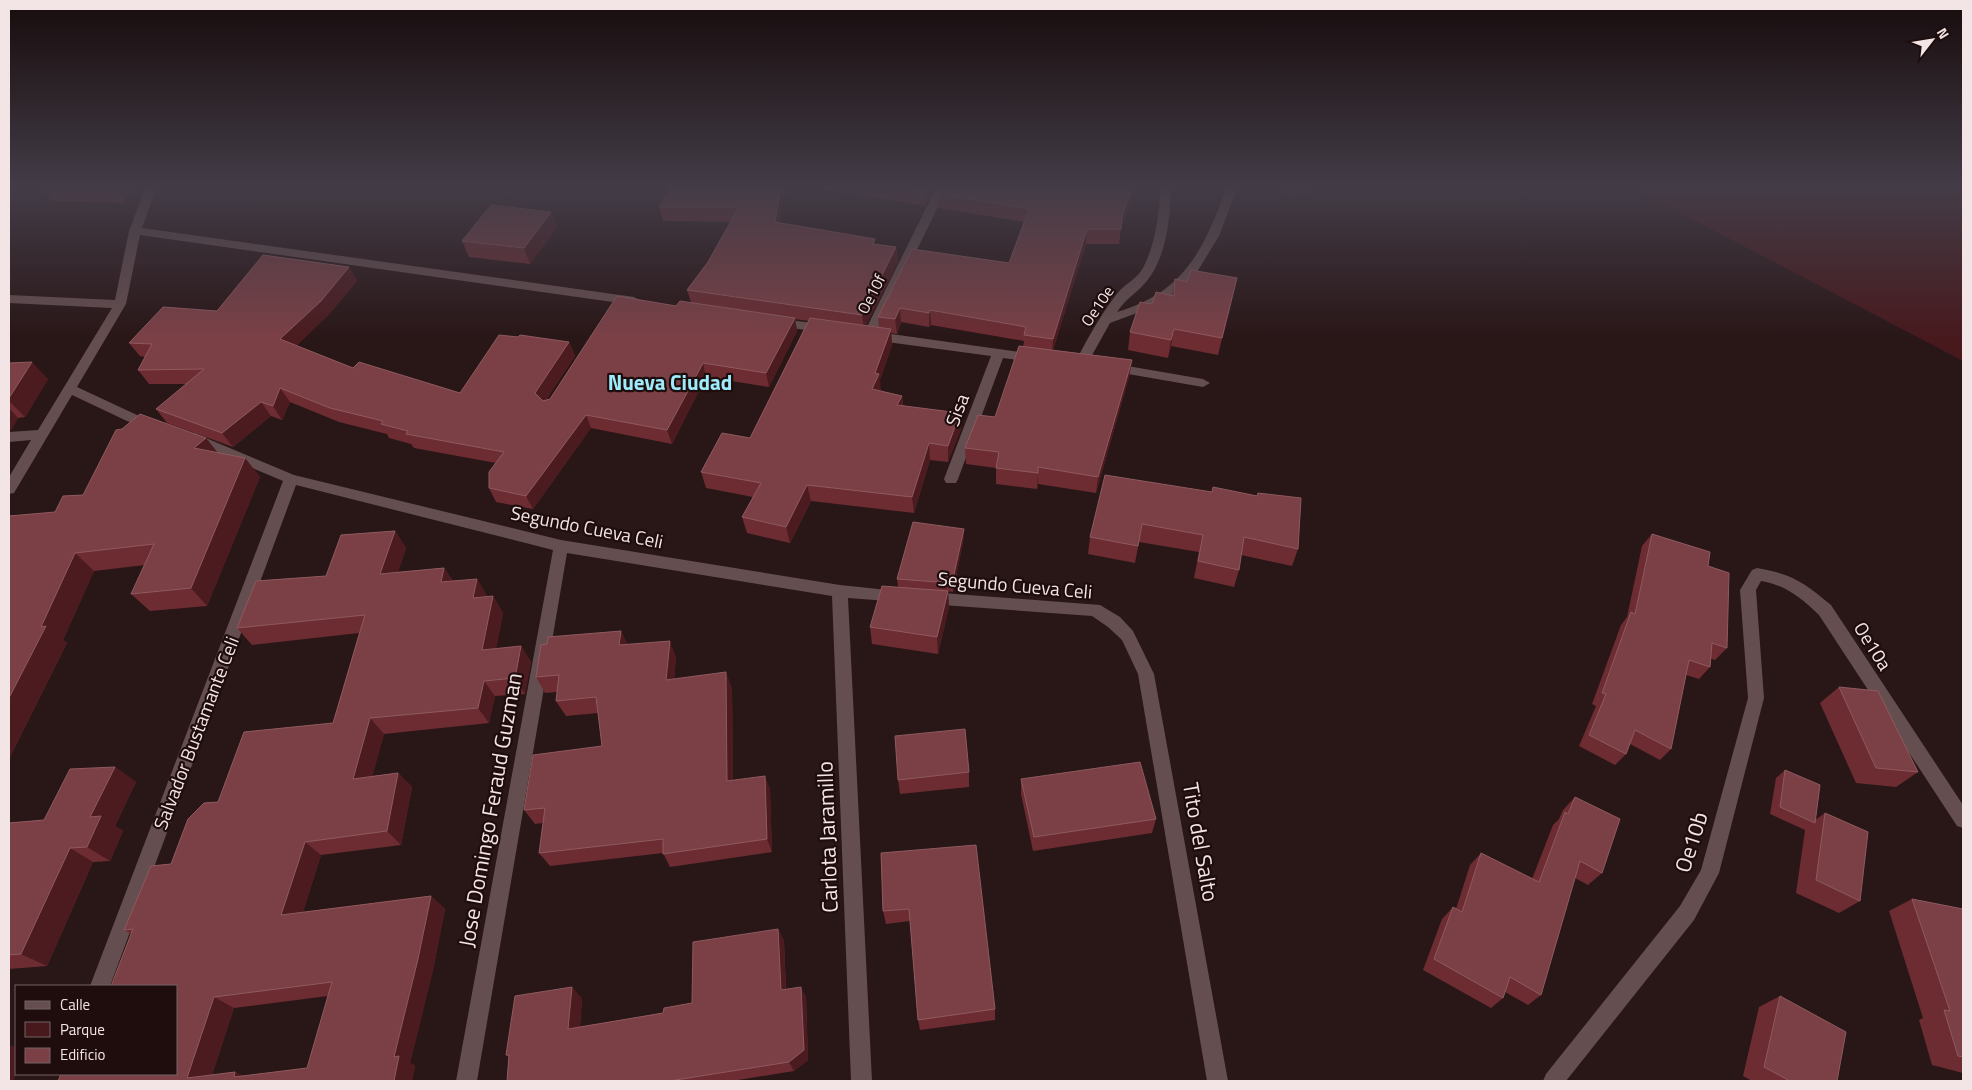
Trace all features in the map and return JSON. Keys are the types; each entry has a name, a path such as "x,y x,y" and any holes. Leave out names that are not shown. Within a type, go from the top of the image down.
{"street":[{"path":"9,489 44,434 120,304 134,237"},
{"path":"174,237 617,304 648,304"},
{"name":"Oe10f","path":"914,237 864,334 998,354"},
{"name":"Oe10e","path":"1159,237 1149,266 1141,280 1125,291 1076,362 1202,383"},
{"path":"1105,320 1136,312 1159,300 1180,284 1206,252 1212,237"},
{"path":"9,299 120,304"},
{"path":"761,320 843,331"},
{"path":"800,343 808,326"},
{"path":"998,354 1044,359"},
{"name":"Sisa","path":"951,479 998,354"},
{"name":"Segundo Cueva Celi","path":"70,389 132,418 174,431 291,479 561,546 840,591 1094,610 1115,620"},
{"path":"9,437 44,434"},
{"name":"Salvador Bustamante Celi","path":"100,985 291,479"},
{"name":"Jose Domingo Feraud Guzman","path":"466,1081 561,546"},
{"name":"Oe10a","path":"1757,574 1781,578 1802,590 1825,610 1867,677 1963,820"},
{"name":"Oe10b","path":"1553,1081 1687,913 1710,873 1756,698 1748,590 1757,574"},
{"name":"Carlota Jaramillo","path":"840,591 862,1081"},
{"name":"Tito del Salto","path":"1115,620 1134,643 1146,674 1218,1081"}],"green space":[{"path":"1726,237 1963,237 1963,361"}],"building":[{"path":"465,237 532,237 524,248 462,241"},
{"path":"722,237 862,237 875,239 873,244 896,247 862,315 687,290 708,262"},
{"path":"1019,237 1085,237 1053,339 1024,335 1026,327 930,310 929,313 900,308 895,319 878,317 912,249 1009,263"},
{"path":"263,255 349,267 321,301 280,339 353,368 359,362 460,393 499,335 518,337 520,335 569,342 535,393 543,401 550,399 617,296 676,306 680,301 795,318 766,373 703,363 667,430 586,415 526,496 489,488 489,472 504,452 406,434 408,431 381,424 383,421 330,408 280,388 273,406 261,402 222,433 156,409 204,369 138,370 152,344 129,343 163,307 217,311"},
{"path":"1191,270 1237,278 1222,338 1174,329 1171,340 1130,332 1140,302 1152,304 1156,292 1174,296 1175,279 1187,282"},
{"path":"810,318 891,329 875,373 879,374 872,389 902,396 897,405 960,413 948,446 929,443 912,497 807,485 786,527 742,517 761,483 701,472 722,433 750,438"},
{"path":"1019,346 1132,360 1098,477 1038,467 1038,473 996,468 999,452 965,448 978,415 995,417"},
{"path":"32,362 9,398 9,363"},
{"path":"140,414 206,438 194,448 245,458 191,588 131,594 154,544 75,553 41,627 46,626 9,698 9,516 55,512 63,496 83,495 116,430 122,429"},
{"path":"1105,475 1212,492 1213,487 1257,496 1258,493 1301,498 1298,549 1244,537 1239,570 1198,561 1203,535 1142,524 1138,546 1090,537"},
{"path":"913,522 964,529 952,583 897,579"},
{"path":"395,531 380,574 444,568 441,582 477,579 473,598 493,596 482,650 521,646 515,678 484,681 478,708 370,718 353,779 398,773 387,831 305,842 281,915 431,896 394,1057 399,1056 394,1081 58,1081 61,1075 178,1075 178,985 111,985 133,929 124,930 151,866 171,864 188,819 204,803 218,802 244,732 333,723 365,615 237,628 256,581 326,576 341,535","holes":["332,982 307,1068 234,1077 235,1072 187,1078 214,997"]},
{"path":"1652,534 1710,552 1708,566 1729,573 1727,648 1712,643 1710,667 1689,660 1671,749 1635,730 1626,754 1589,735 1606,694 1602,693 1631,612 1635,614"},
{"path":"882,586 948,591 937,637 870,627"},
{"path":"621,631 619,645 670,641 666,680 726,672 727,781 765,776 767,839 663,854 663,839 539,853 545,808 524,810 533,755 602,746 596,697 556,701 559,675 536,677 541,645 547,644 548,637"},
{"path":"1839,687 1878,691 1918,772 1876,768"},
{"path":"965,729 969,772 898,780 895,736"},
{"path":"1140,762 1156,819 1034,837 1021,779"},
{"path":"115,767 90,817 101,816 87,847 70,848 21,954 9,955 9,823 44,820 70,769"},
{"path":"1785,770 1820,785 1815,823 1780,807"},
{"path":"1575,797 1620,819 1602,873 1580,861 1541,995 1510,977 1503,998 1434,959 1453,907 1462,912 1481,853 1539,882 1565,812 1568,814"},
{"path":"1825,813 1868,832 1860,901 1816,880"},
{"path":"976,845 995,1009 918,1020 909,909 883,911 881,853"},
{"path":"1912,899 1963,909 1963,1057 1958,1056 1944,1010 1950,1011"},
{"path":"778,929 781,990 801,987 804,1050 789,1062 669,1081 507,1081 509,1055 506,1055 515,996 572,987 568,1029 663,1013 664,1008 692,1003 693,942"},
{"path":"1780,996 1846,1032 1837,1081 1790,1081 1764,1067"}],"district":[{"name":"Nueva Ciudad","path":"670,383"}]}
